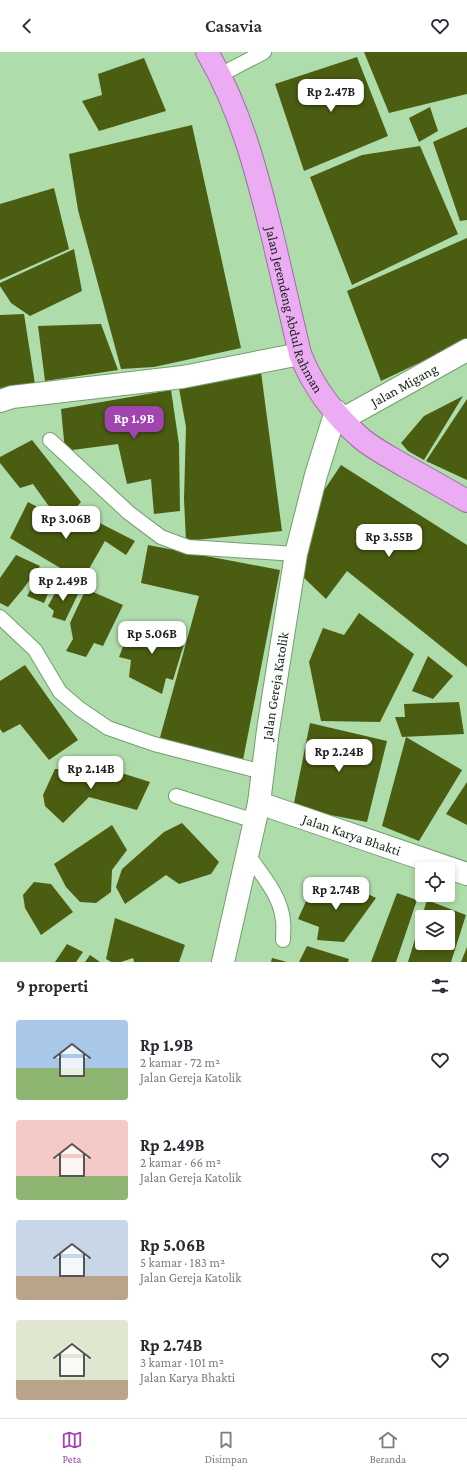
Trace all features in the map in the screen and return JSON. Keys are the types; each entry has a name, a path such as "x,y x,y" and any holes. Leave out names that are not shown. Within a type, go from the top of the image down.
{"highway":[{"name":"Jalan Jerendeng Abdul Rahman","path":"207,52 220,75 237,112 262,191 300,354 306,369 338,416 363,440 467,501"}],"street":[{"name":"Jalan Migang","path":"338,416 467,350"},
{"path":"0,401 12,397 182,377 300,354"},
{"name":"Jalan Gereja Katolik","path":"224,962 257,812 268,730 296,554 316,475 338,416"},
{"name":"Jalan Karya Bhakti","path":"257,812 467,874"}],"lane":[{"path":"220,75 264,52"},
{"path":"50,440 129,513 161,537 188,547 296,554"},
{"path":"0,617 35,650 60,692 80,709 108,728 154,744 263,772"},
{"path":"176,796 257,812"},
{"path":"248,855 275,894 280,904 283,920 283,940"}],"building":[{"path":"364,52 467,52 467,94 389,113"},
{"path":"357,57 388,136 304,171 275,84"},
{"path":"144,58 166,111 99,131 82,101 102,95 98,74"},
{"path":"430,107 438,131 419,142 409,118"},
{"path":"192,125 241,348 154,367 121,369 78,210 69,154"},
{"path":"467,127 467,220 460,221 433,142"},
{"path":"420,146 458,234 352,285 310,177 362,155"},
{"path":"54,188 69,249 0,280 0,204"},
{"path":"467,238 467,340 381,381 347,291"},
{"path":"74,249 82,291 30,316 11,303 0,286 0,283"},
{"path":"24,314 35,384 0,388 0,315"},
{"path":"101,324 118,370 45,381 38,326"},
{"path":"261,372 282,531 186,541 184,499 186,427 178,383"},
{"path":"171,390 179,444 180,511 154,514 151,479 127,484 118,444 65,451 61,409"},
{"path":"463,396 424,460 408,451 401,443 424,416"},
{"path":"467,399 467,480 426,461"},
{"path":"32,440 81,502 68,517 48,505 33,484 20,488 0,463 0,457"},
{"path":"341,465 467,545 467,667 347,571 326,599 302,576 306,517"},
{"path":"28,502 73,526 84,515 135,541 126,555 105,541 82,581 10,538"},
{"path":"148,545 280,570 243,760 159,741 199,596 141,583"},
{"path":"16,555 40,566 8,607 0,603 0,578"},
{"path":"39,575 54,580 44,603 27,596"},
{"path":"60,584 79,592 65,621 52,617 54,611 48,606"},
{"path":"86,589 123,605 103,646 94,643 86,657 66,651 73,639 70,623"},
{"path":"359,613 414,654 380,722 321,721 309,662 323,628 344,635"},
{"path":"133,621 161,629 184,644 173,680 166,678 162,694 129,677 131,660 119,657"},
{"path":"428,656 453,676 433,699 412,691"},
{"path":"25,665 78,740 49,760 20,724 3,733 0,729 0,681"},
{"path":"459,702 464,734 402,737 395,717 405,717 404,704"},
{"path":"310,723 387,741 367,822 293,808"},
{"path":"406,737 462,770 419,841 382,826"},
{"path":"96,765 150,782 137,810 89,797 63,823 45,806 43,795 55,769 72,769"},
{"path":"467,782 467,825 446,814"},
{"path":"182,823 219,862 211,874 179,884 166,875 125,904 116,887 122,869 164,832"},
{"path":"112,825 127,850 112,870 111,892 96,903 80,902 66,887 54,864"},
{"path":"341,881 376,898 344,942 317,940 319,927 298,919 313,886 334,890"},
{"path":"34,882 51,884 73,912 41,935 25,908 23,895"},
{"path":"397,893 415,899 416,902 396,962 371,962"},
{"path":"426,902 432,902 453,910 424,910"},
{"path":"455,911 466,915 455,949"},
{"path":"115,918 185,945 179,962 134,962 133,958 121,962 111,962 106,959"},
{"path":"415,939 415,950 455,950 451,962 408,962"},
{"path":"67,944 83,952 76,962 55,962"},
{"path":"307,946 349,959 348,962 299,962"},
{"path":"467,947 467,962 461,962"},
{"path":"90,955 100,962 85,962"},
{"path":"272,958 287,962 271,962"}]}
